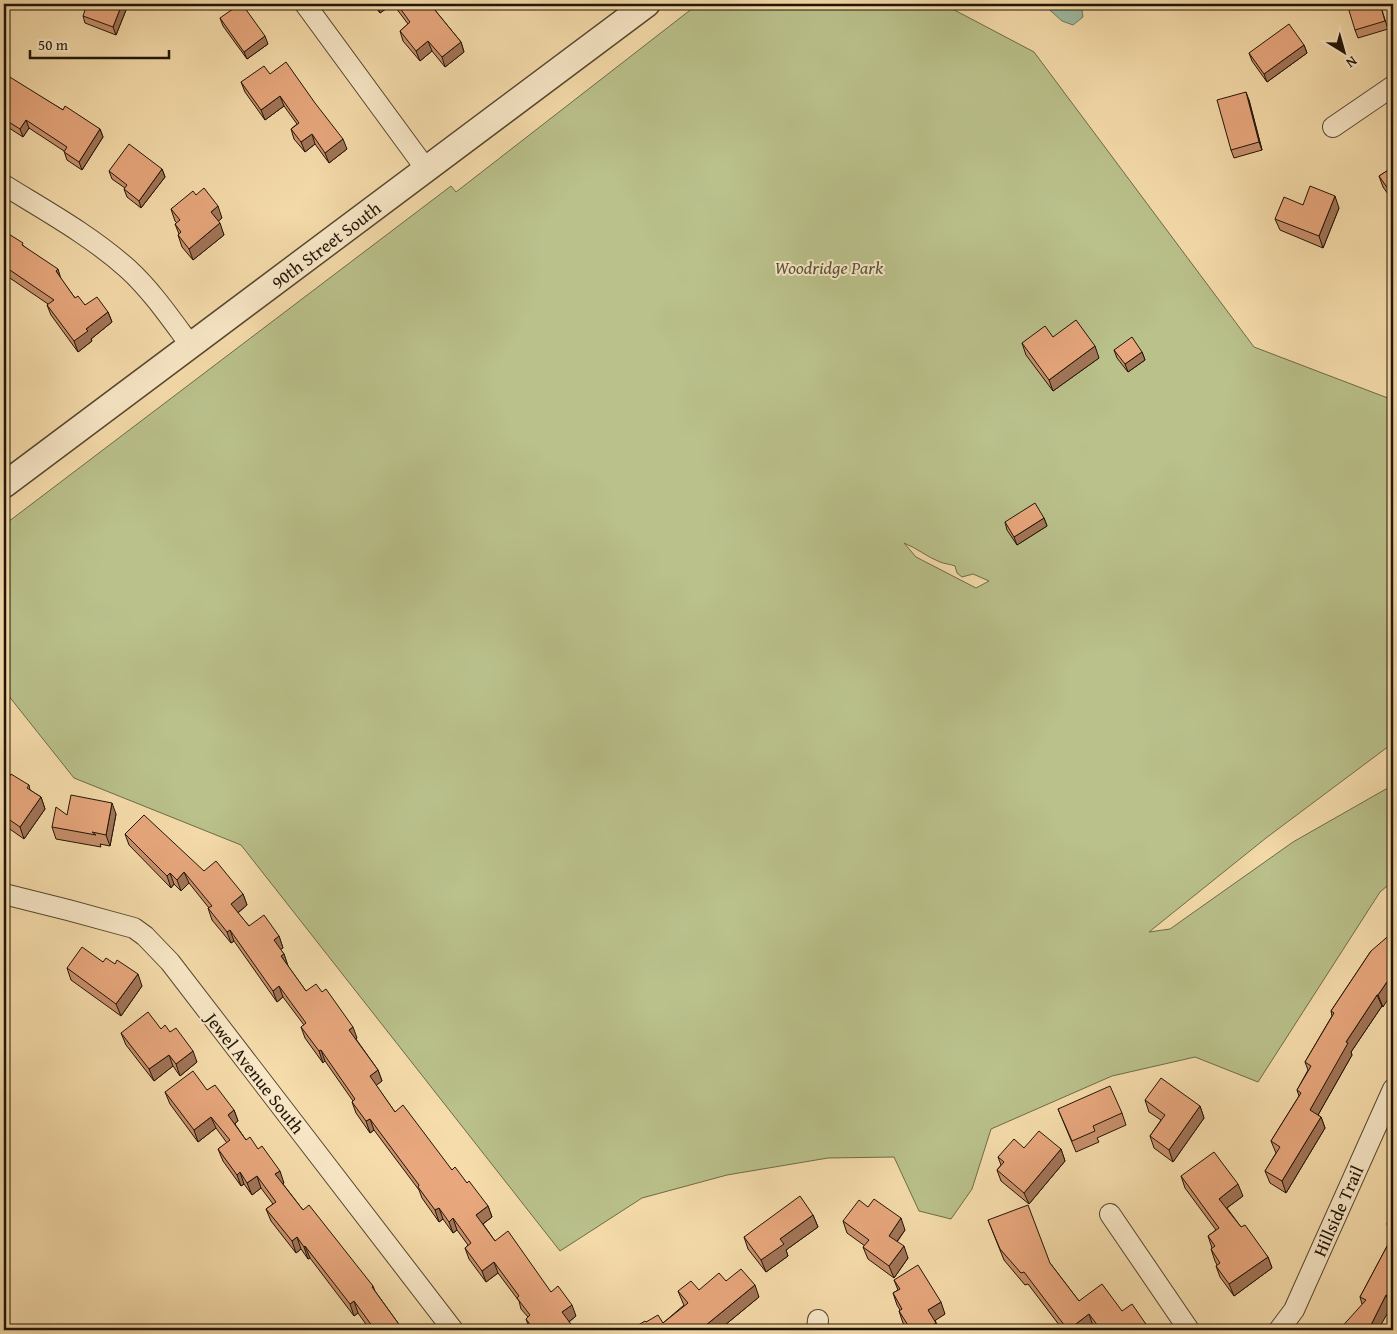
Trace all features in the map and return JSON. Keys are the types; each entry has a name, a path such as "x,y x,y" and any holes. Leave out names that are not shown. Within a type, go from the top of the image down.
{"street":[{"path":"305,4 426,169"},
{"name":"90th Street South","path":"4,485 647,4"},
{"path":"1334,127 1393,86"},
{"path":"4,185 94,242 128,270 152,294 191,346"},
{"name":"Jewel Avenue South","path":"4,894 134,928 145,936 176,970 453,1330"},
{"name":"Hillside Trail","path":"1278,1330 1294,1310 1393,1089"},
{"path":"1110,1214 1189,1330"}],"green space":[{"name":"Woodridge Park","path":"698,4 943,4 1034,52 1254,347 1393,400 1393,743 1266,838 1149,932 1170,929 1293,842 1393,785 1393,881 1380,892 1258,1082 1195,1057 1112,1076 991,1129 972,1189 951,1219 919,1211 894,1157 828,1158 727,1175 642,1198 560,1251 241,845 74,778 4,690 4,525 451,186 456,192","holes":["904,543 935,560 955,566 957,573 962,577 973,574 989,581 976,588 916,557"]}],"shaded area":[{"path":"1043,4 1081,4 1083,17 1073,25 1062,21"}],"building":[{"path":"87,4 122,4 113,27 83,16"},
{"path":"242,4 265,36 244,52 220,18"},
{"path":"397,4 430,4 461,42 442,57 428,41 416,51 400,31 410,22"},
{"path":"1347,4 1380,4 1385,21 1355,30"},
{"path":"1289,24 1304,45 1264,74 1249,53"},
{"path":"286,62 343,139 325,153 312,134 301,142 291,129 299,123 280,96 261,110 241,82 264,66 270,74"},
{"path":"5,74 63,110 65,106 100,129 79,162 64,152 67,147 26,120 20,129 4,119 9,109 4,106"},
{"path":"1246,92 1259,142 1231,150 1217,100"},
{"path":"129,144 162,169 139,201 124,189 127,185 109,171"},
{"path":"1393,167 1393,196 1379,176"},
{"path":"1310,186 1335,196 1319,236 1275,219 1284,197 1303,205"},
{"path":"204,188 218,206 211,212 220,223 189,249 178,235 181,232 175,224 180,220 171,209 193,191 196,195"},
{"path":"4,231 58,269 56,271 75,298 78,296 85,305 97,297 108,312 74,341 47,305 54,300 4,266"},
{"path":"1076,320 1095,346 1049,380 1022,343 1045,326 1053,337"},
{"path":"1132,337 1142,352 1125,364 1114,350"},
{"path":"1035,503 1044,518 1014,537 1005,522"},
{"path":"11,774 29,785 27,788 41,797 20,827 4,816 4,782"},
{"path":"71,795 112,803 106,835 52,827 56,807 67,815"},
{"path":"144,815 204,871 216,861 243,894 231,904 249,926 264,915 279,936 274,940 284,954 281,956 306,991 316,984 322,992 326,989 353,1027 349,1030 378,1070 370,1076 395,1112 403,1105 452,1170 455,1167 467,1183 469,1181 488,1206 476,1215 495,1241 508,1231 551,1292 558,1286 572,1305 562,1312 573,1327 569,1330 534,1330 526,1319 530,1315 517,1298 519,1296 494,1262 482,1271 465,1248 471,1243 453,1218 449,1222 439,1208 435,1210 418,1187 419,1185 370,1119 366,1121 352,1102 355,1099 321,1050 319,1051 301,1027 306,1023 279,986 273,991 230,930 227,932 208,908 212,906 184,872 177,880 170,873 167,876 125,834"},
{"path":"1393,932 1393,973 1346,1042 1348,1043 1310,1110 1321,1117 1282,1181 1265,1171 1280,1147 1271,1141 1301,1093 1297,1090 1311,1066 1305,1062 1334,1013 1331,1011 1371,951"},
{"path":"82,947 103,962 106,958 115,964 117,960 138,974 116,1004 67,968"},
{"path":"148,1012 161,1029 165,1025 170,1032 176,1028 193,1051 176,1064 169,1055 149,1069 121,1033"},
{"path":"193,1071 207,1090 215,1085 234,1110 228,1115 246,1140 250,1137 258,1149 262,1146 280,1171 275,1174 303,1210 309,1205 373,1286 403,1330 375,1330 354,1301 350,1304 297,1237 292,1241 266,1209 276,1202 257,1176 247,1183 240,1172 237,1175 218,1149 230,1140 211,1117 194,1130 165,1092"},
{"path":"1161,1078 1200,1106 1169,1150 1150,1136 1165,1115 1145,1100"},
{"path":"1110,1086 1122,1113 1093,1126 1095,1131 1072,1141 1058,1109"},
{"path":"1039,1131 1061,1149 1024,1193 997,1170 1004,1162 998,1157 1014,1139 1024,1148"},
{"path":"1214,1152 1238,1184 1219,1199 1241,1227 1245,1225 1268,1257 1229,1284 1216,1266 1220,1263 1211,1249 1215,1246 1208,1236 1219,1228 1181,1176"},
{"path":"800,1196 813,1215 780,1239 784,1244 761,1260 744,1237"},
{"path":"874,1199 901,1218 889,1236 904,1246 889,1266 863,1247 869,1240 843,1221 859,1200 868,1207"},
{"path":"1028,1205 1050,1263 1079,1301 1102,1284 1122,1311 1132,1304 1150,1330 1101,1330 1089,1314 1068,1330 1024,1272 1021,1273 1000,1249 988,1220"},
{"path":"1393,1213 1393,1228 1387,1224"},
{"path":"1393,1235 1393,1299 1386,1295 1370,1327 1374,1330 1339,1330 1366,1300 1360,1297"},
{"path":"918,1265 941,1302 928,1310 939,1330 911,1330 899,1311 902,1309 893,1293 900,1289 894,1280"},
{"path":"741,1269 755,1285 700,1330 630,1330 658,1315 663,1323 688,1303 678,1291 691,1281 699,1290 719,1273 726,1281"}]}
